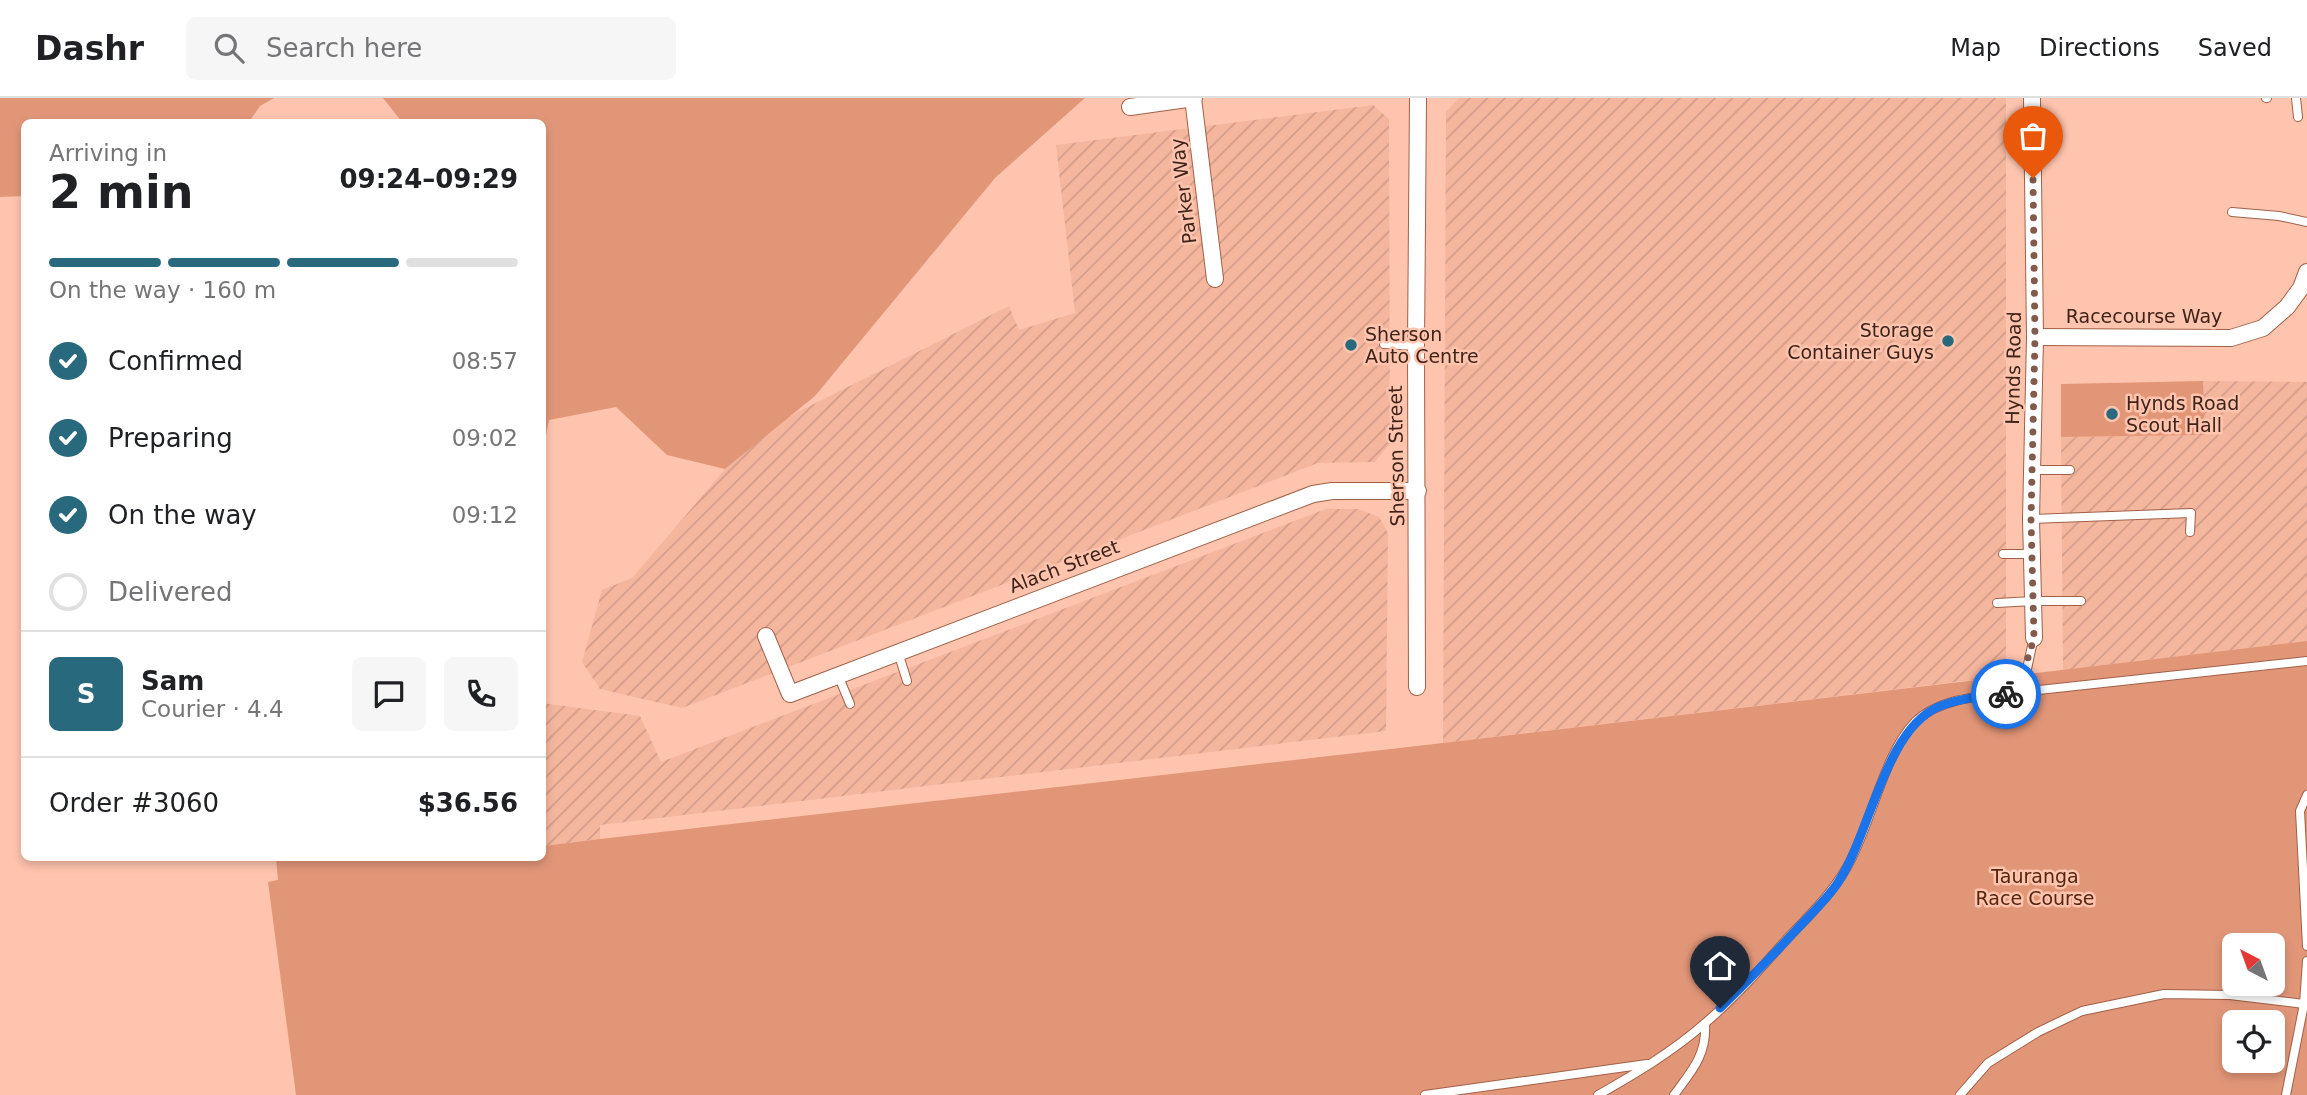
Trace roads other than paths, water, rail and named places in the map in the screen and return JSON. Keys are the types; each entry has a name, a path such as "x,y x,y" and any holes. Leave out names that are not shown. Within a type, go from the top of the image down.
{"street":[{"path":"1130,107 1194,98"},
{"name":"Parker Way","path":"1194,98 1215,279"},
{"name":"Sherson Street","path":"1418,98 1418,687"},
{"name":"Hynds Road","path":"2032,98 2035,337 2031,554 2034,638"},
{"name":"Racecourse Way","path":"2035,337 2231,338 2263,328 2304,290 2307,272"},
{"name":"Alach Street","path":"766,636 790,694 1313,494 1332,491 1418,491"}],"lane":[{"path":"2296,98 2298,117"},
{"path":"2232,212 2279,216 2307,222"},
{"path":"1384,344 1416,346"},
{"path":"2032,470 2070,470"},
{"path":"2031,519 2191,513 2190,532"},
{"path":"2003,554 2031,554"},
{"path":"1997,603 2081,601"},
{"path":"2021,692 2034,638"},
{"path":"898,652 907,681"},
{"path":"1598,1095 1651,1063 1704,1024 1768,961 1837,884 1849,863 1896,752 1915,722 1929,711 1956,701 2021,692 2307,661"},
{"path":"838,675 850,704"},
{"path":"2307,795 2300,811 2307,946"},
{"path":"2287,1095 2304,1004 2307,961"},
{"path":"1960,1095 1988,1063 2038,1032 2082,1011 2164,994 2230,995 2304,1004"},
{"path":"1674,1095 1694,1068 1706,1044 1704,1024"},
{"path":"1425,1095 1651,1063"}],"place":[{"name":"Storage Container Guys","path":"1948,341"},
{"name":"Sherson Auto Centre","path":"1351,345"},
{"name":"Hynds Road Scout Hall","path":"2112,414"}],"park label":[{"name":"Tauranga Race Course","path":"2035,887"}]}
